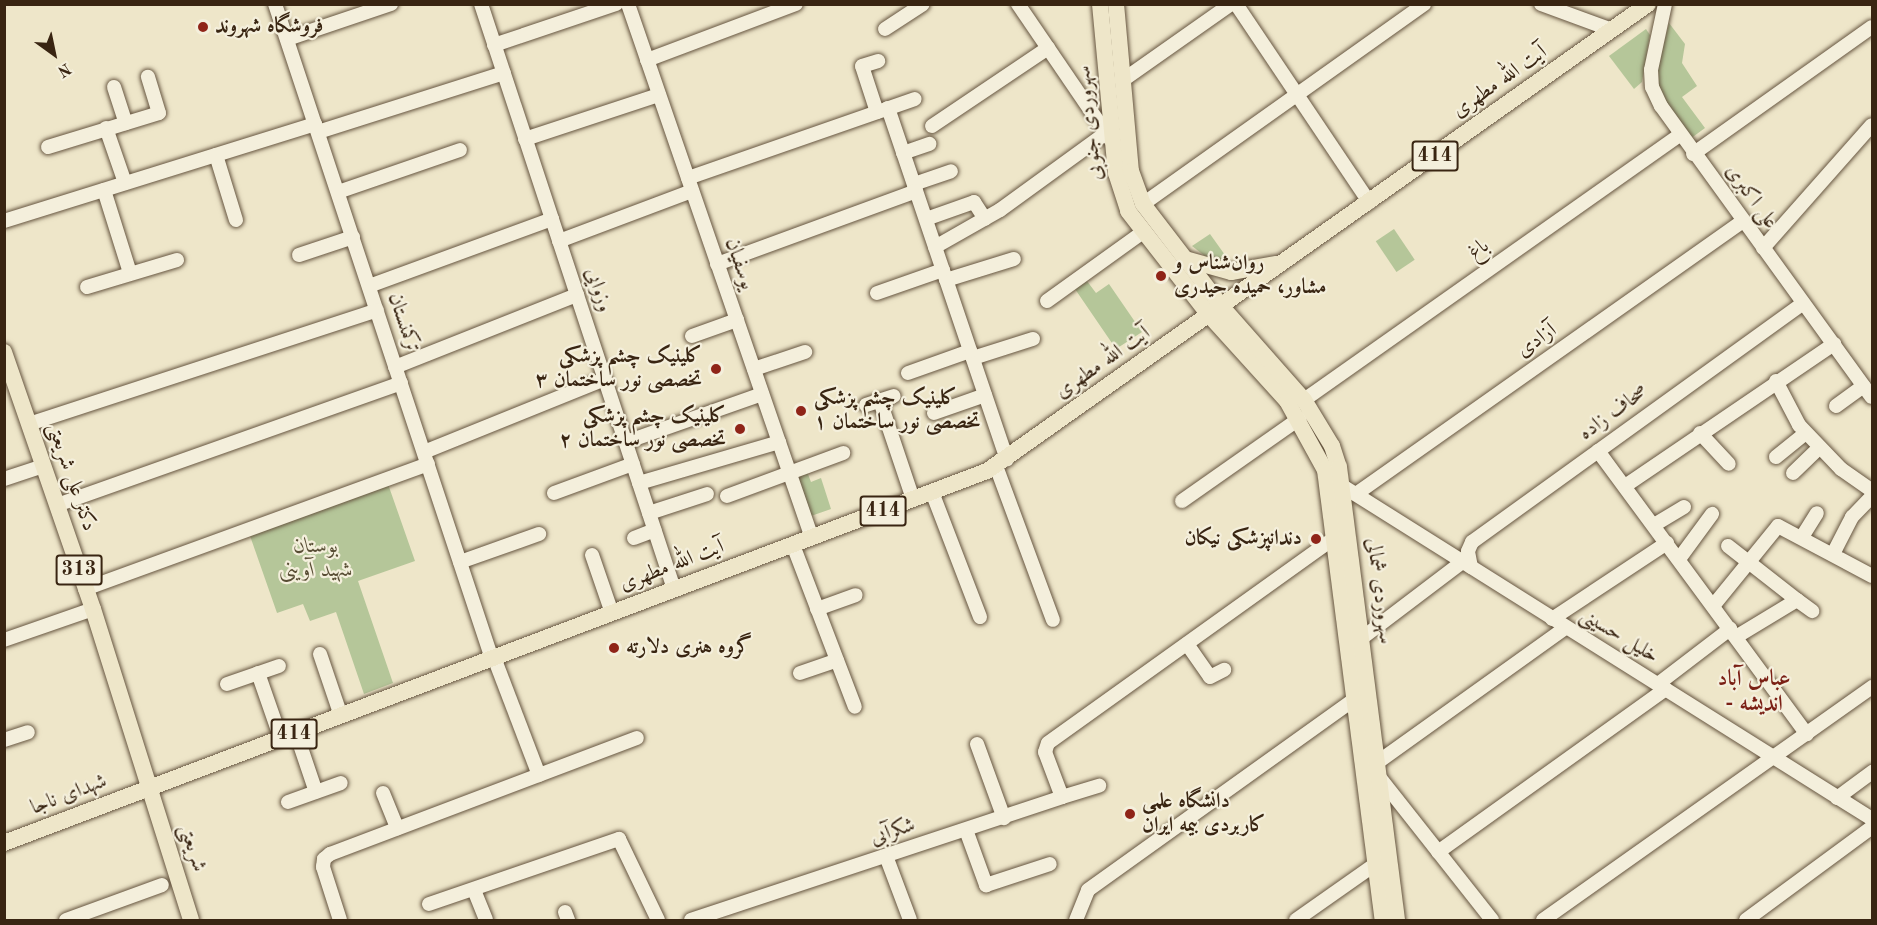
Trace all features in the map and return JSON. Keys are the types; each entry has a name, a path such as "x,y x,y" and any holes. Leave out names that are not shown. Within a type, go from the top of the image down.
{"main road":[{"name":"سهروردی جنوبی","path":"1100,4 1131,171 1143,204 1181,257 1216,316"},
{"name":"سهروردی جنوبی","path":"1116,4 1115,81 1109,139 1122,196 1143,232 1216,316"},
{"name":"آیت الله مطهری","path":"149,789 932,492 1001,462 1216,316 1285,261 1648,4"},
{"path":"1181,257 1231,272 1285,261"},
{"name":"سهروردی شمالی","path":"1216,316 1304,400 1332,446 1354,491 1362,638 1397,921"},
{"name":"سهروردی شمالی","path":"1216,316 1300,418 1325,470 1336,537 1383,921"},
{"name":"دکتر علی شریعتی","path":"4,352 93,609 149,789"},
{"name":"شهدای ناجا","path":"4,843 149,789"},
{"name":"شریعتی","path":"149,789 191,921"}],"street":[{"name":"ترکمنستان","path":"275,4 460,562 493,658 539,775"},
{"path":"287,39 391,4"},
{"name":"وزوایی","path":"481,4 674,589"},
{"path":"494,45 616,4"},
{"name":"یوسفیان","path":"628,4 812,538"},
{"path":"647,60 796,4"},
{"path":"885,29 922,4"},
{"path":"935,247 985,219 1109,139 1018,4"},
{"path":"1115,81 1231,4"},
{"path":"1236,4 1369,202"},
{"path":"1143,204 1298,96 1424,4"},
{"path":"1541,4 1612,30"},
{"name":"علی‌ اکبری","path":"1665,4 1653,49 1651,80 1661,106 1679,135 1868,392"},
{"path":"1694,154 1872,27"},
{"path":"932,126 1048,48"},
{"path":"878,62 862,66 903,153 926,219 986,395 1001,462 1053,620"},
{"path":"4,221 216,155 504,74"},
{"path":"48,147 159,113 148,77"},
{"path":"114,87 126,123"},
{"path":"525,139 659,94"},
{"path":"559,240 690,185 915,99"},
{"path":"1763,248 1872,125"},
{"path":"106,128 125,183"},
{"name":"باغ","path":"1304,400 1679,135"},
{"path":"903,153 929,144"},
{"path":"338,192 460,150"},
{"path":"216,155 236,220"},
{"path":"717,264 915,188 951,171"},
{"path":"104,190 130,273"},
{"path":"926,219 974,202 985,219"},
{"path":"369,286 552,219"},
{"name":"آزادی","path":"1354,491 1743,221"},
{"path":"1047,301 1143,232"},
{"path":"299,255 352,237"},
{"path":"877,293 1014,258"},
{"path":"87,287 177,260"},
{"path":"395,367 577,295"},
{"name":"صحاف زاده","path":"1472,542 1803,303"},
{"path":"29,424 376,310"},
{"path":"692,336 736,320"},
{"path":"908,373 1033,339"},
{"path":"1625,486 1833,344"},
{"path":"754,369 805,352"},
{"path":"85,589 426,458 605,379"},
{"path":"1776,381 1806,433 1872,491"},
{"path":"57,505 401,383"},
{"path":"1836,406 1868,392"},
{"path":"626,442 762,394"},
{"path":"934,413 986,395"},
{"path":"866,405 894,396"},
{"path":"880,401 913,499"},
{"path":"1182,501 1300,418"},
{"path":"1700,433 1729,464"},
{"path":"1776,457 1806,433"},
{"path":"639,483 778,442"},
{"path":"1793,473 1820,447"},
{"path":"1598,451 1807,734"},
{"path":"726,496 790,475 843,453"},
{"path":"554,493 633,464"},
{"path":"4,479 44,466"},
{"path":"1354,491 1448,546 1472,542"},
{"name":"خلیل حسینی","path":"1354,491 1565,628 1872,819"},
{"path":"932,492 980,617"},
{"path":"649,513 707,494"},
{"path":"1833,554 1852,517 1872,496"},
{"path":"1654,525 1684,507"},
{"path":"1802,537 1817,513"},
{"path":"1679,559 1712,514"},
{"path":"1713,606 1778,526 1872,576"},
{"path":"634,538 655,530"},
{"path":"460,562 539,534"},
{"path":"1062,797 1045,752 1052,740 1336,537"},
{"path":"1362,638 1466,565 1472,542"},
{"path":"1552,619 1667,543"},
{"path":"792,545 855,707"},
{"path":"1728,546 1812,611"},
{"path":"592,555 612,613"},
{"path":"817,609 856,595"},
{"path":"1438,852 1733,633 1797,600"},
{"path":"4,640 93,609"},
{"path":"1492,921 1438,852 1379,770 1565,628"},
{"path":"1187,644 1210,677 1224,670"},
{"path":"320,654 341,716"},
{"path":"800,673 837,660"},
{"path":"227,684 279,666"},
{"path":"258,673 316,792"},
{"path":"1543,921 1872,687"},
{"path":"1076,921 1088,890 1356,698"},
{"path":"4,740 27,732"},
{"path":"340,921 324,859 397,828 638,738"},
{"path":"978,744 1004,818"},
{"path":"1837,798 1872,772"},
{"path":"288,802 342,783"},
{"name":"شکرآبی","path":"691,921 1099,786"},
{"path":"383,793 397,828"},
{"path":"1746,921 1872,827"},
{"path":"966,830 986,885 1050,864"},
{"path":"429,904 619,839 658,921"},
{"path":"886,856 910,921"},
{"path":"1296,921 1377,862"},
{"path":"66,921 162,885"},
{"path":"474,890 486,921"}],"green space":[{"path":"1669,23 1685,44 1682,63 1697,86 1682,97 1705,128 1690,139 1659,91 1658,67"},
{"path":"1646,29 1650,35 1642,82 1634,89 1609,56"},
{"path":"1394,229 1415,260 1396,272 1376,241"},
{"path":"1210,234 1230,262 1210,260 1192,246"},
{"path":"1087,281 1096,293 1109,284 1142,332 1116,349 1075,289"},
{"path":"806,469 811,482 821,478 831,509 811,516 797,472"},
{"name":"بوستان شهید آوینی","path":"388,484 415,561 358,581 393,683 364,694 336,612 310,621 303,604 277,613 249,533"}],"place":[{"name":"فروشگاه شهروند","path":"203,27"},
{"name":"روان‌شناس و مشاور، حمیده حیدری","path":"1161,276"},
{"name":"کلینیک چشم پزشکی تخصصی نور ساختمان ۳","path":"716,369"},
{"name":"کلینیک چشم پزشکی تخصصی نور ساختمان ۱","path":"801,411"},
{"name":"کلینیک چشم پزشکی تخصصی نور ساختمان ۲","path":"740,429"},
{"name":"دندانپزشکی نیکان","path":"1316,539"},
{"name":"گروه هنری دلارته","path":"614,648"},
{"name":"دانشگاه علمی کاربردی بیمه ایران","path":"1130,814"}],"district":[{"name":"عباس آباد - اندیشه","path":"1754,692"}]}
